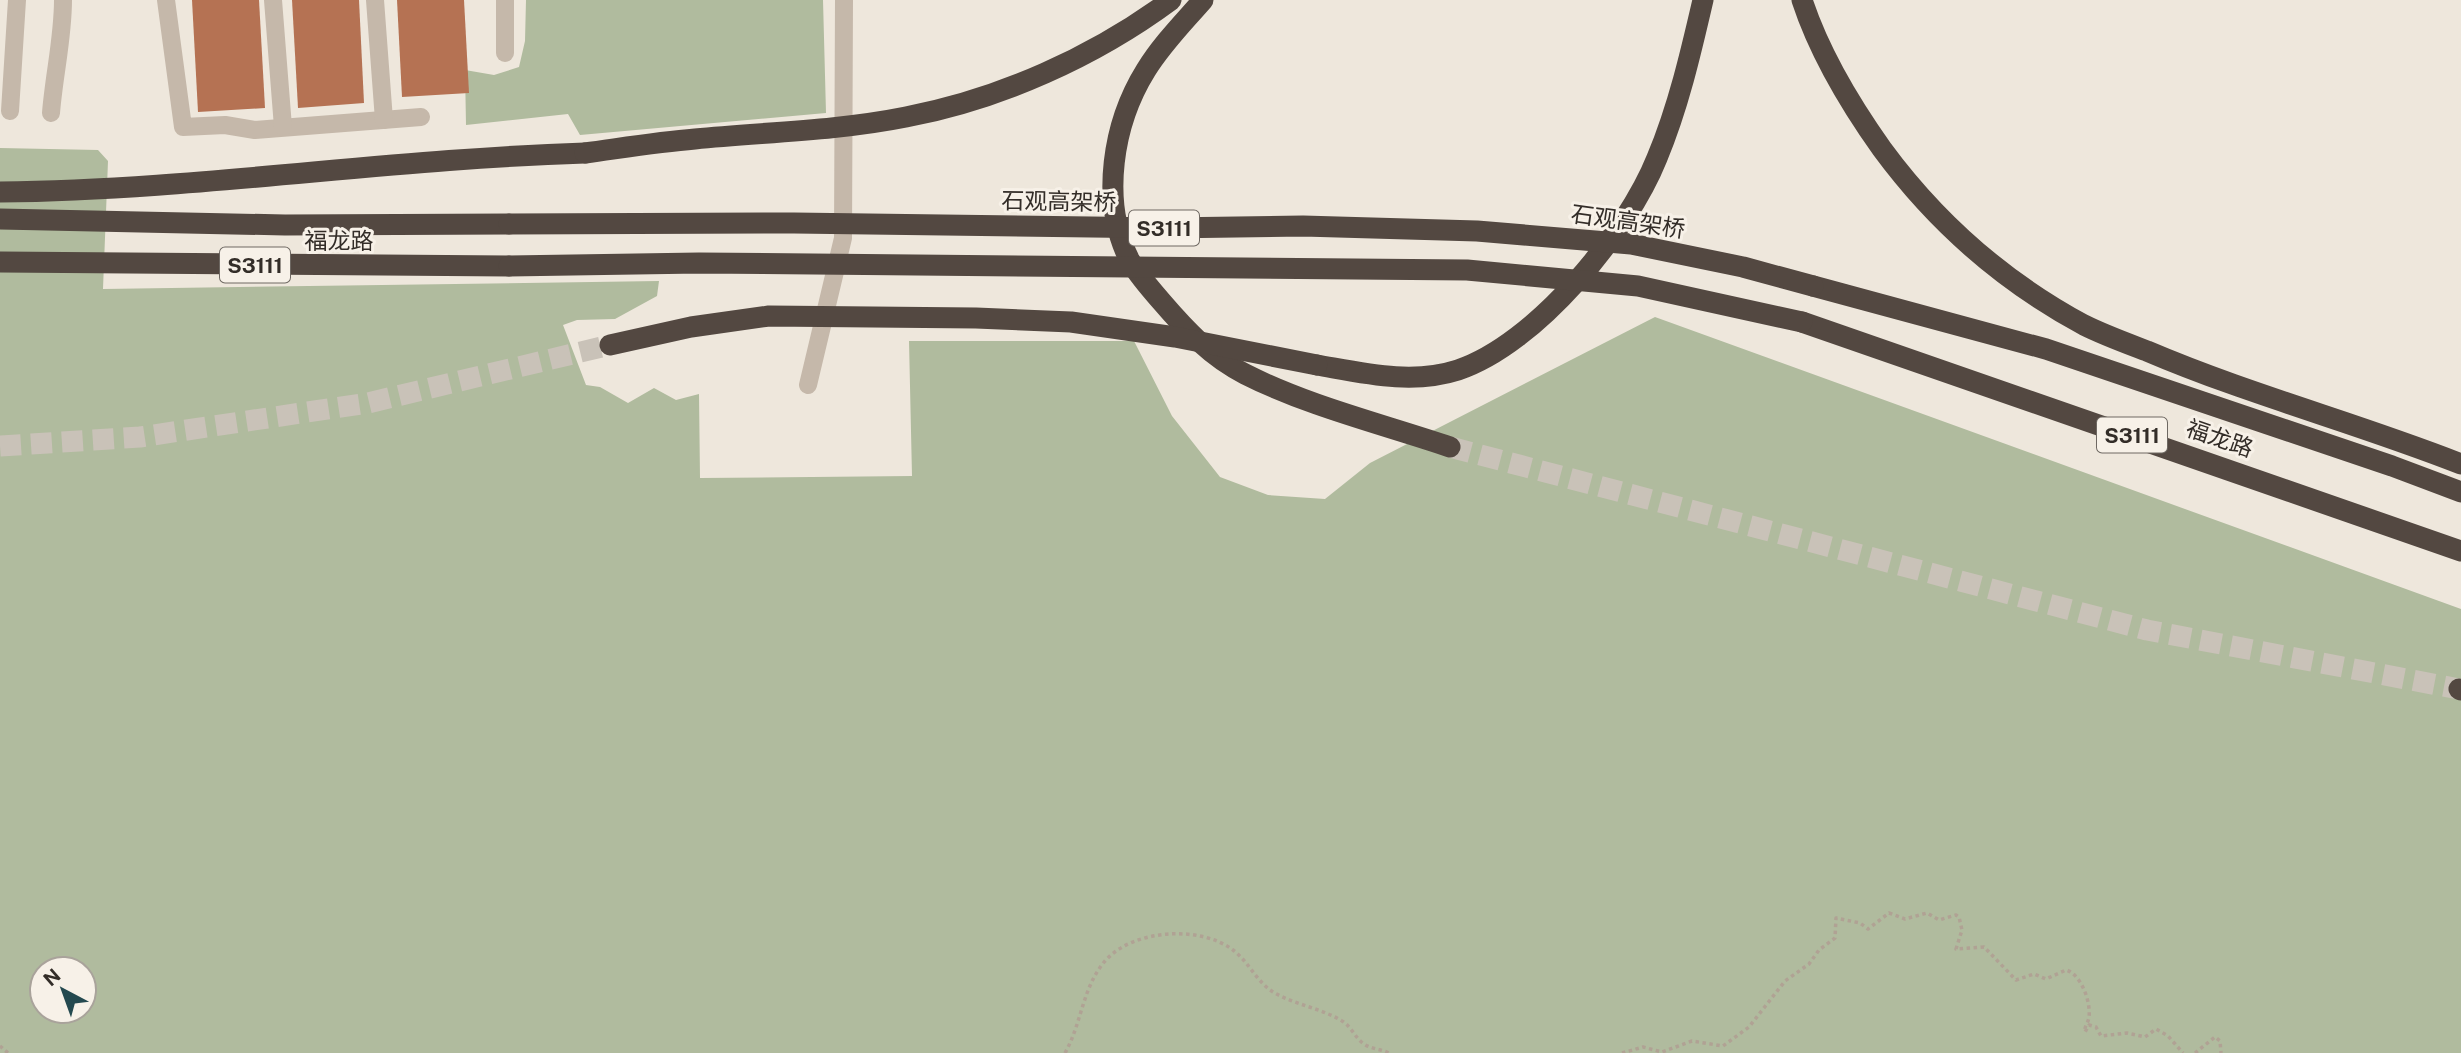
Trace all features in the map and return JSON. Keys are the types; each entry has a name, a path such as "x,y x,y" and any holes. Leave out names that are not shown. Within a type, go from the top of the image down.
{"highway":[{"path":"0,192 105,191 478,156 585,153 696,139 844,127 949,107 1014,86 1103,43 1171,0"},
{"path":"1203,0 1166,41 1145,72 1127,109 1115,151 1114,188 1118,225 1129,259 1146,283 1201,343 1244,373 1450,447"},
{"path":"610,345 691,327 769,316 976,318 1071,322 1175,337 1370,374 1414,378 1459,370 1506,345 1552,309 1596,257 1632,206 1657,159 1703,0"},
{"path":"1802,0 1823,51 1868,129 1900,173 1943,221 1990,264 2096,330 2211,378 2461,464"},
{"name":"福龙路","path":"0,219 285,225 509,224"},
{"name":"石观高架桥","path":"509,224 794,223 1166,228 1303,226 1477,231 1631,244 1743,267 1813,286"},
{"name":"福龙路","path":"0,262 509,266 920,264 1467,270 1638,286 1745,307 1802,323 2461,551"},
{"name":"福龙路","path":"1813,286 2046,349 2392,466 2461,492"}],"street":[{"path":"10,111 17,0"},
{"path":"51,113 55,66 63,27 63,0"},
{"path":"166,0 183,127 225,125 249,131 421,117"},
{"path":"273,0 283,127"},
{"path":"375,0 384,120"},
{"path":"505,0 505,53"},
{"path":"808,385 843,237 844,0"}],"path":[{"path":"1622,1053 1643,1047 1668,1051 1692,1041 1723,1046 1749,1027 1785,981 1809,964 1819,950 1835,938 1836,918 1860,923 1868,929 1889,913 1905,919 1927,913 1939,920 1956,915 1962,930 1956,949 1984,947 2015,980 2034,974 2046,979 2066,970 2074,972 2082,980 2089,1014 2085,1032 2089,1025 2096,1027 2101,1036 2127,1033 2145,1037 2156,1029 2168,1036 2183,1053"},
{"path":"1065,1053 1077,1025 1082,1001 1098,970 1113,953 1148,938 1185,933 1208,936 1227,946 1267,988 1344,1022 1365,1045 1389,1053"},
{"path":"2195,1053 2215,1037 2220,1041 2221,1053"},
{"path":"0,1045 8,1053"}],"green space":[{"path":"526,0 823,0 826,113 580,135 568,114 466,125 465,70 494,75 519,67 525,41"},
{"path":"0,148 98,150 108,161 103,289 659,281 657,296 615,319 577,320 563,325 586,385 600,387 628,403 654,388 676,400 699,394 700,478 912,476 909,341 1134,341 1172,416 1220,477 1268,495 1325,499 1370,463 1655,317 2461,609 2461,1053 0,1053"}],"building":[{"path":"192,0 259,0 265,108 198,112"},
{"path":"292,0 359,0 364,103 298,108"},
{"path":"397,0 464,0 469,93 402,97"}],"tunnel":[{"path":"0,446 140,437 368,403 610,345"},
{"path":"1450,447 2147,630 2459,689"}]}
